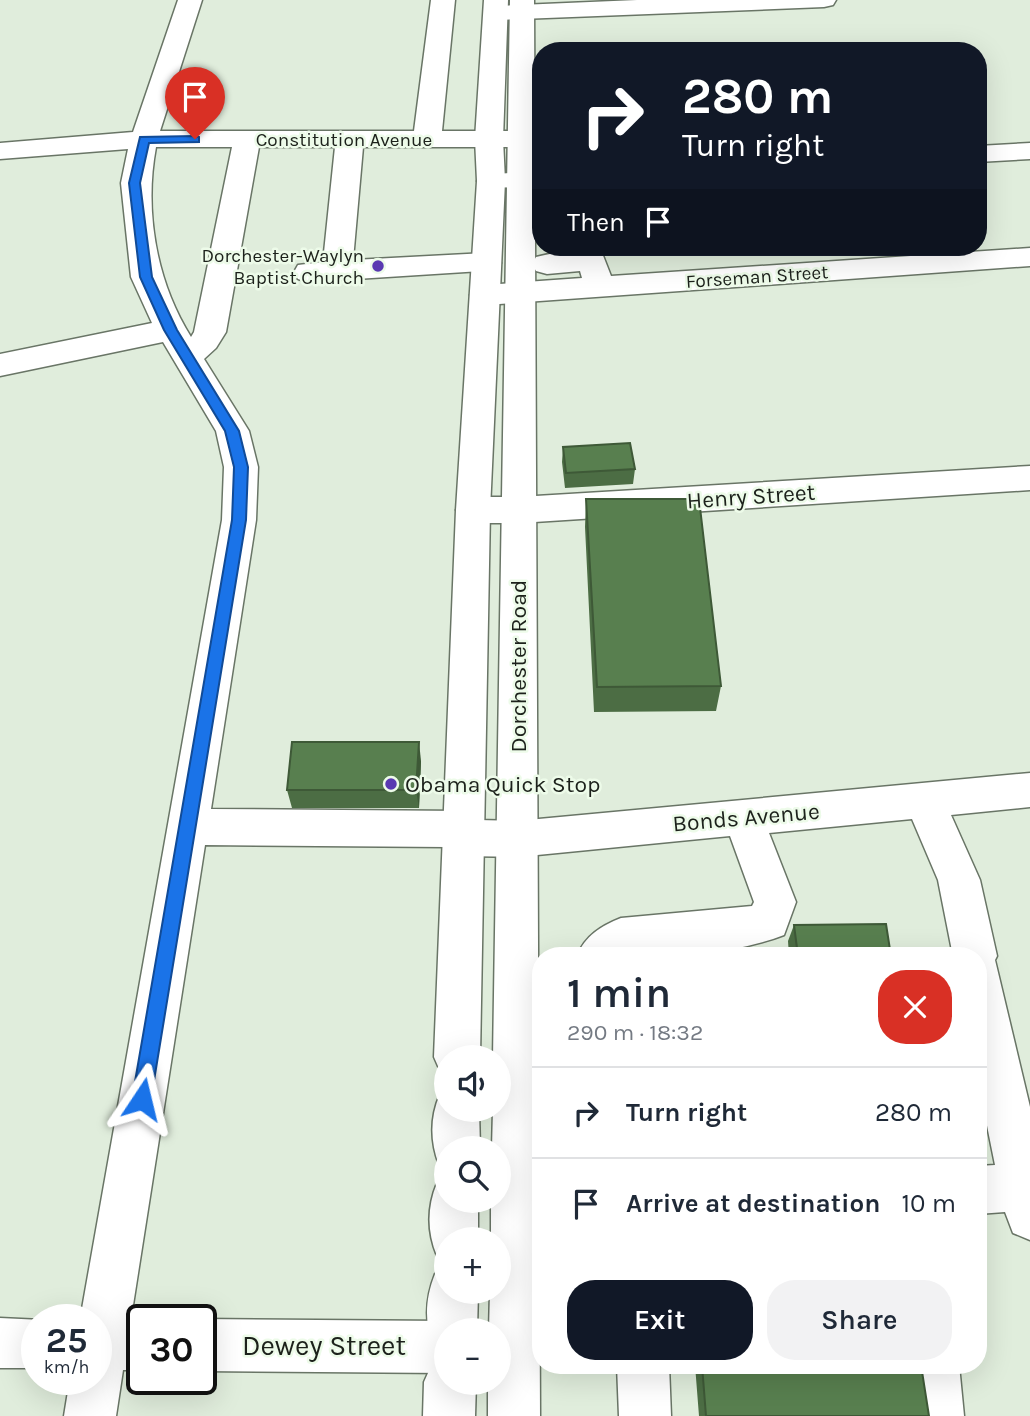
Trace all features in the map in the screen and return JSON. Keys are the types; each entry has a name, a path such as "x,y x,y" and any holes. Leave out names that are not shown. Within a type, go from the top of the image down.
{"street":[{"path":"112,1318 187,827 239,520 241,467 232,431 179,343 146,277 135,183 144,139 190,0"},
{"path":"316,139 335,120 428,129 443,0"},
{"path":"496,6 824,0"},
{"name":"Dorchester Road","path":"496,6 505,139 518,180 522,275 517,839 528,1192 511,1318"},
{"name":"Dorchester Road","path":"505,139 522,6"},
{"name":"Constitution Avenue","path":"0,151 144,139 351,139 428,129 505,139"},
{"path":"0,365 205,341 210,332 247,139"},
{"name":"Forseman Street","path":"351,139 323,271 522,275 599,287 1030,257"},
{"path":"987,153 1030,151"},
{"name":"Dorchester Road","path":"457,1045 472,510 522,275"},
{"name":"Henry Street","path":"472,510 519,510 1030,478"},
{"name":"Bonds Avenue","path":"187,827 462,834 517,839 1030,790"},
{"path":"925,801 959,880 973,947"},
{"path":"609,947 621,938 746,928 769,921 775,902 743,817"},
{"path":"987,1014 1027,1201 987,1192"},
{"path":"0,1343 21,1343"},
{"name":"Dewey Street","path":"217,1345 434,1347"},
{"path":"643,1374 645,1416"},
{"path":"934,1374 938,1416"},
{"name":"Dorchester Road","path":"511,1386 514,1416"},
{"path":"90,1416 96,1395"},
{"path":"449,1416 450,1395"}],"building":[{"path":"630,443 635,469 566,473 563,447"},
{"path":"586,499 699,499 721,686 597,687"},
{"path":"292,742 419,742 416,790 287,790"},
{"path":"886,924 890,947 797,947 794,925"},
{"path":"703,1374 922,1374 929,1416 706,1416"}],"place":[{"name":"Dorchester-Waylyn Baptist Church","path":"378,266"},
{"name":"Obama Quick Stop","path":"391,784"}],"route":[{"path":"142,1099 239,520 241,467 232,431 171,330 146,277 135,183 144,139 195,139"}]}
